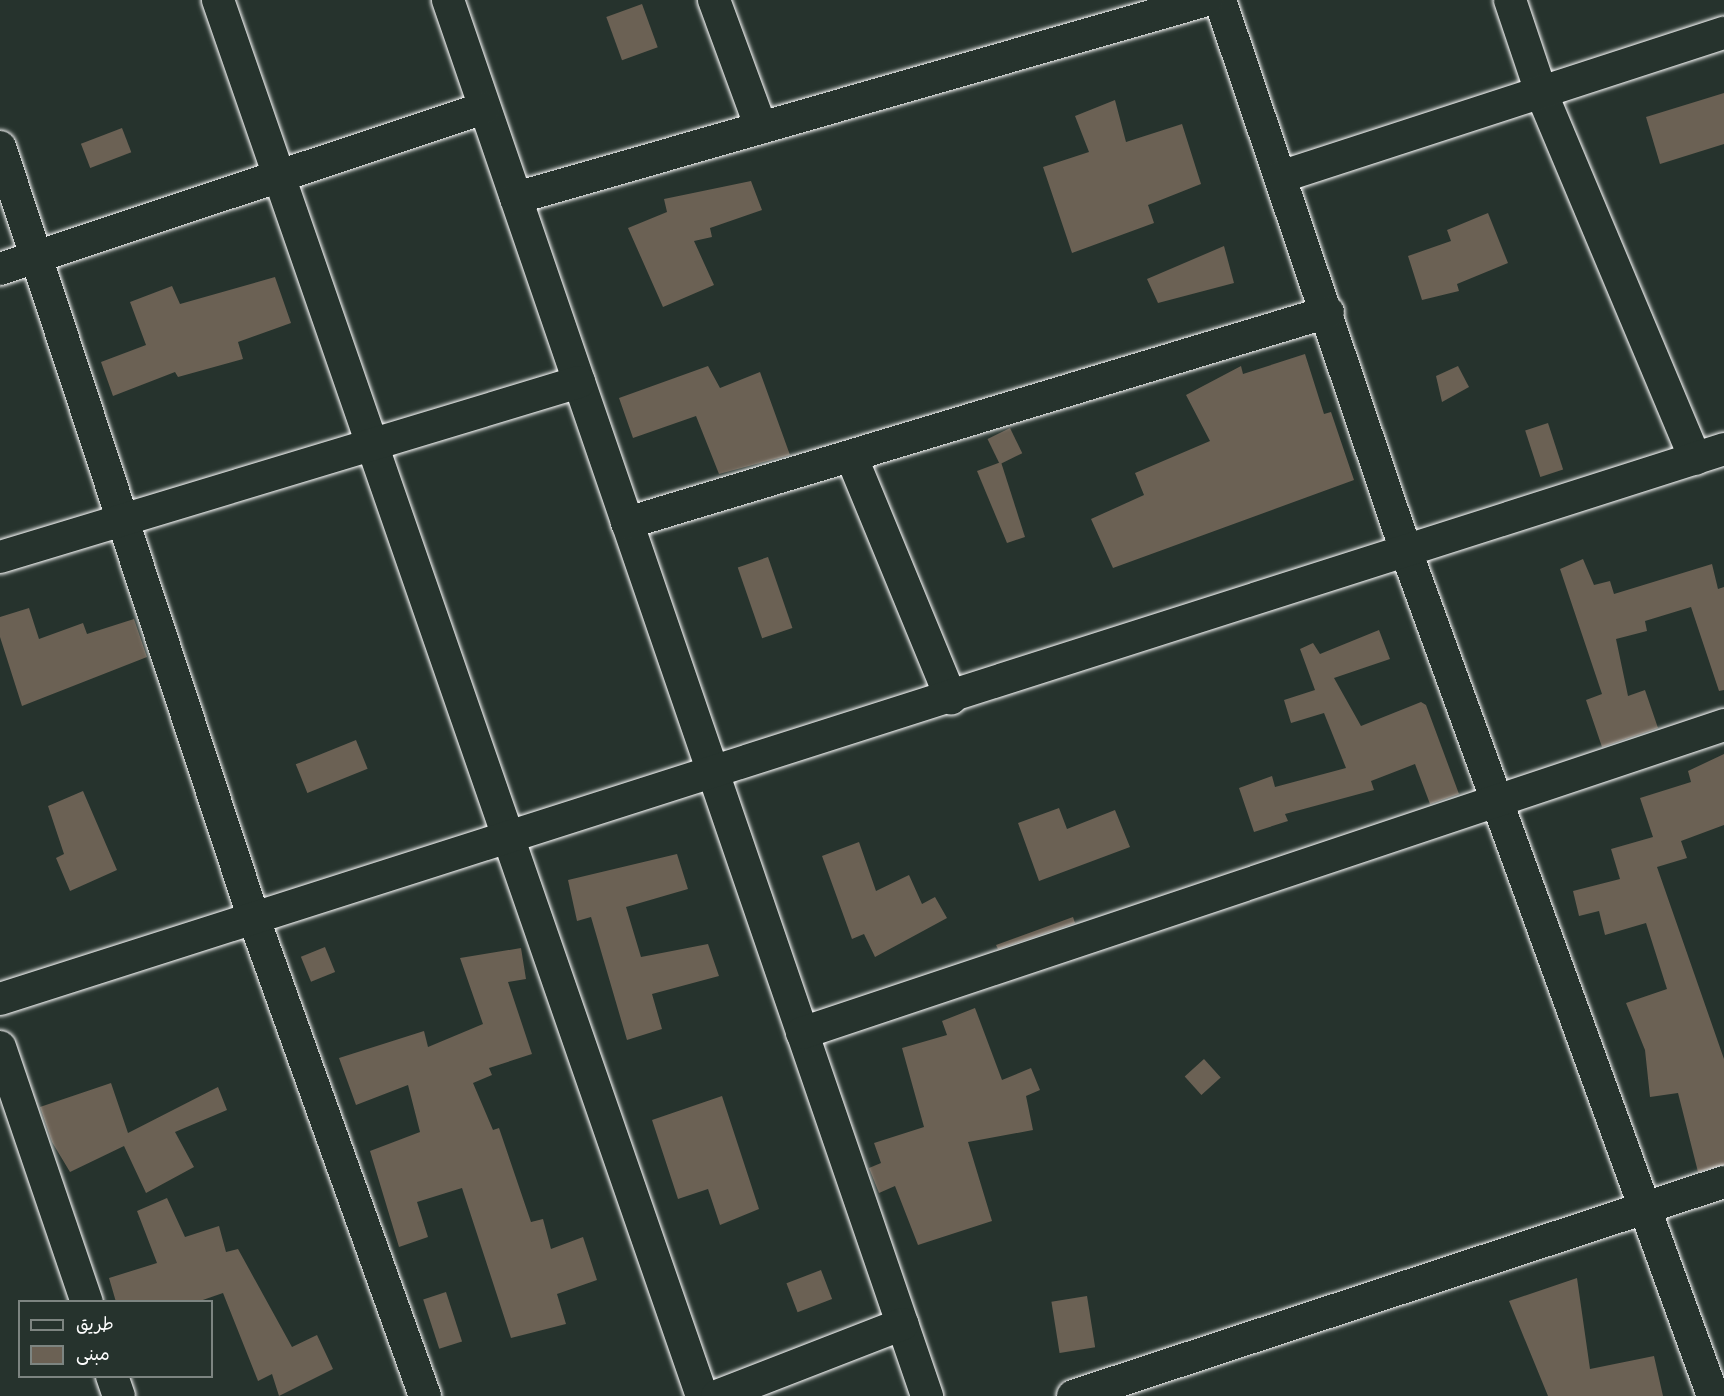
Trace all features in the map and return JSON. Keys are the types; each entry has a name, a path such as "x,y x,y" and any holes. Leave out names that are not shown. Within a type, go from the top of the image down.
{"street":[{"path":"218,0 506,839 702,1396"},
{"path":"448,0 927,1396"},
{"path":"714,0 761,128"},
{"path":"516,198 1207,0"},
{"path":"1220,0 1328,312 1406,551 1647,1208 1713,1396"},
{"path":"0,999 713,774 1710,454 1541,92 1510,0"},
{"path":"1280,177 1724,33"},
{"path":"0,269 484,108"},
{"path":"0,147 39,256 254,919 425,1396"},
{"path":"627,523 852,458 1328,312"},
{"path":"0,557 579,382"},
{"path":"852,458 951,698"},
{"path":"802,1033 1724,725"},
{"path":"0,1047 86,1300"},
{"path":"1073,1396 1724,1182"},
{"path":"717,1396 903,1324"},
{"path":"112,1378 119,1396"}],"building":[{"path":"642,4 658,47 622,60 606,17"},
{"path":"1724,93 1724,144 1660,164 1646,117"},
{"path":"1115,100 1126,142 1182,124 1201,184 1148,205 1154,223 1072,253 1043,167 1089,152 1075,116"},
{"path":"122,128 131,152 90,168 81,144"},
{"path":"751,181 762,210 710,228 712,237 694,241 714,285 663,307 628,228 667,212 664,199"},
{"path":"1488,213 1508,263 1457,284 1459,291 1422,300 1408,256 1451,241 1447,230"},
{"path":"1224,246 1234,283 1158,303 1147,279"},
{"path":"275,277 291,323 238,342 243,359 178,377 175,372 113,396 101,362 146,345 130,302 172,286 180,304"},
{"path":"1305,354 1324,414 1331,412 1354,480 1113,568 1091,519 1144,495 1135,473 1210,441 1186,395 1241,366 1243,374"},
{"path":"708,366 720,388 760,372 790,455 719,474 696,416 633,438 619,398"},
{"path":"1458,366 1469,387 1442,402 1436,376"},
{"path":"1548,423 1563,470 1540,477 1525,430"},
{"path":"1010,428 1022,453 1000,464 988,439"},
{"path":"1001,462 1025,537 1007,543 977,471"},
{"path":"768,557 792,628 762,638 738,567"},
{"path":"1583,559 1594,585 1610,581 1614,594 1712,564 1718,589 1724,587 1724,690 1719,691 1691,607 1645,621 1647,631 1616,639 1628,696 1645,690 1658,728 1602,747 1586,700 1602,694 1560,569"},
{"path":"29,608 39,639 83,623 87,634 134,619 147,657 22,706 0,637 0,617"},
{"path":"1379,630 1390,659 1334,678 1361,726 1421,702 1426,705 1459,794 1430,804 1415,764 1371,781 1374,790 1285,814 1288,821 1254,832 1239,788 1272,776 1275,787 1346,768 1324,713 1291,723 1284,700 1315,690 1300,649 1313,643 1320,654"},
{"path":"356,740 368,769 307,793 296,764"},
{"path":"1724,754 1724,825 1681,841 1687,858 1657,867 1724,1059 1724,1165 1698,1172 1678,1093 1650,1097 1645,1050 1626,1003 1667,989 1646,923 1605,935 1599,911 1579,916 1573,891 1620,879 1611,849 1653,837 1640,798 1691,782 1688,771"},
{"path":"83,791 117,870 70,891 56,858 64,854 48,806"},
{"path":"1059,808 1067,829 1115,810 1130,847 1039,881 1018,823"},
{"path":"859,842 876,891 909,875 922,904 935,897 947,918 875,957 864,934 852,939 822,856"},
{"path":"677,854 688,889 626,907 641,957 708,944 719,976 652,994 662,1029 627,1040 591,917 577,921 568,880"},
{"path":"1073,917 1075,923 998,949 996,945"},
{"path":"325,947 335,972 311,982 301,957"},
{"path":"521,948 526,979 508,982 532,1054 489,1068 492,1075 473,1083 493,1130 499,1128 531,1222 543,1219 551,1249 583,1237 597,1280 557,1294 566,1324 511,1338 462,1188 417,1202 428,1237 399,1247 370,1151 420,1132 408,1085 356,1105 339,1058 424,1031 428,1047 483,1024 460,958"},
{"path":"975,1008 1002,1080 1031,1068 1040,1090 1026,1096 1033,1130 968,1142 992,1221 918,1245 895,1186 879,1193 869,1168 881,1163 874,1143 924,1127 902,1048 947,1035 942,1021"},
{"path":"1204,1059 1221,1078 1201,1095 1185,1076"},
{"path":"111,1083 128,1133 218,1087 227,1110 175,1132 194,1167 146,1193 124,1146 70,1172 52,1142 40,1107"},
{"path":"722,1096 759,1209 720,1225 708,1189 678,1199 652,1120"},
{"path":"167,1198 185,1237 219,1226 226,1252 238,1249 292,1347 317,1335 333,1369 279,1396 272,1374 258,1381 223,1293 203,1300 115,1300 109,1278 157,1263 137,1211"},
{"path":"821,1270 832,1299 798,1312 786,1283"},
{"path":"1577,1278 1590,1369 1654,1356 1663,1396 1548,1396 1509,1301"},
{"path":"446,1292 462,1341 439,1349 423,1299"},
{"path":"1087,1296 1095,1347 1060,1353 1051,1302"}]}
